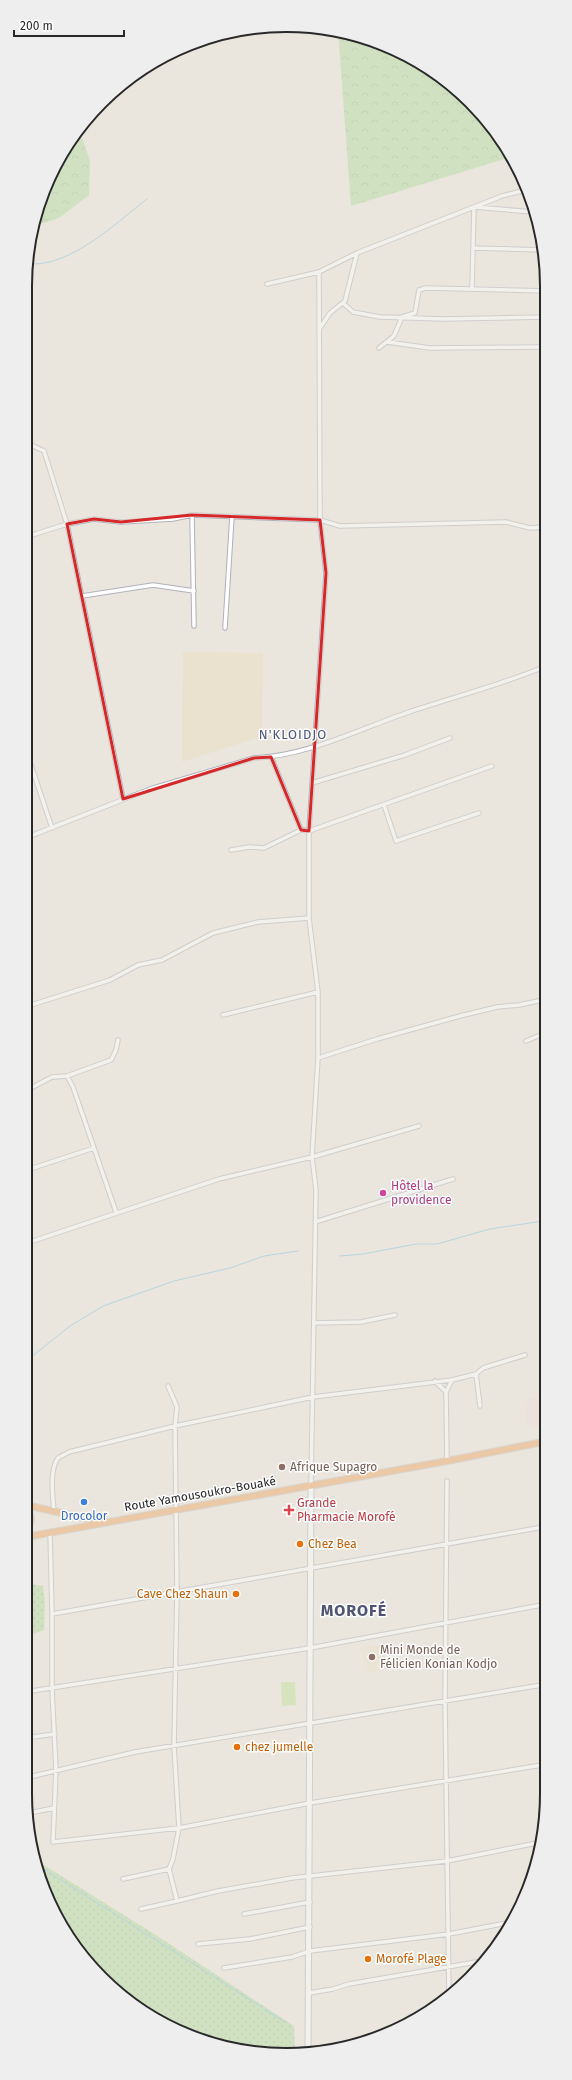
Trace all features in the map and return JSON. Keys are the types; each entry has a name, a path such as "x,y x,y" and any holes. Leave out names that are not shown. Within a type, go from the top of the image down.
{"highway":[{"name":"Route Yamousoukro-Bouaké","path":"32,1536 540,1443"},
{"path":"32,1507 103,1522"}],"street":[{"path":"267,284 319,272 357,253 474,207 522,191"},
{"path":"474,207 529,212"},
{"path":"472,288 474,207"},
{"path":"473,248 537,250"},
{"path":"319,329 330,313 343,303 348,292 357,253"},
{"path":"308,2047 310,1951 311,1485 316,1190 312,1157 318,1058 318,992 309,918 309,831 326,573 320,520 319,272"},
{"path":"402,317 415,313 419,290 426,288 540,291"},
{"path":"343,303 353,312 380,317 540,317"},
{"path":"378,348 394,336 402,317"},
{"path":"387,342 430,348 540,347"},
{"path":"32,445 44,451 67,524 123,799"},
{"path":"32,535 67,524 94,519 121,522 173,519 192,515 320,520 340,526 506,522 530,528 540,527"},
{"path":"192,515 194,626"},
{"path":"225,628 232,516"},
{"path":"82,596 153,585 194,591"},
{"path":"32,836 123,799 254,758 271,757 314,746 408,712 502,684 540,669"},
{"path":"312,783 405,755 450,738"},
{"path":"271,757 301,830"},
{"path":"231,850 249,847 264,848 301,830 309,831 492,766"},
{"path":"32,768 52,828"},
{"path":"384,805 396,841 479,813"},
{"path":"32,1005 110,980 122,975 138,965 162,960 213,932 258,922 309,918"},
{"path":"222,1015 318,992"},
{"path":"318,1058 377,1039 460,1016 497,1007 540,1001"},
{"path":"526,1041 540,1035"},
{"path":"32,1088 52,1077 67,1076 111,1060 116,1050 118,1040"},
{"path":"67,1076 73,1087 116,1212"},
{"path":"32,1241 116,1212 219,1179 312,1157 420,1126"},
{"path":"32,1168 94,1148"},
{"path":"315,1222 454,1179"},
{"path":"314,1323 361,1322 395,1315"},
{"path":"54,1512 52,1484 58,1458 69,1452 92,1445 175,1426 313,1397 452,1380 476,1374 483,1368 525,1355"},
{"path":"476,1374 480,1406"},
{"path":"446,1461 446,1392 452,1380"},
{"path":"435,1381 446,1392"},
{"path":"168,1386 177,1407 175,1426 177,1591 174,1746 179,1828 173,1859 169,1869 177,1901"},
{"path":"447,1481 445,1701 450,1988"},
{"path":"52,1614 540,1528"},
{"path":"50,1532 52,1689 56,1770 53,1842 179,1828 310,1803 540,1765"},
{"path":"32,1691 310,1648 540,1605"},
{"path":"32,1776 135,1752 540,1685"},
{"path":"32,1737 55,1734"},
{"path":"33,1812 54,1808"},
{"path":"140,1909 218,1891 310,1875 447,1861 535,1843"},
{"path":"123,1879 169,1869"},
{"path":"244,1914 310,1902"},
{"path":"224,1968 292,1957 310,1951 448,1934 504,1923"},
{"path":"198,1944 250,1938 310,1927"},
{"path":"309,1993 334,1989 349,1984 476,1962"}],"highlighted area":[{"path":"192,515 320,520 326,573 309,831 301,830 271,757 254,758 123,799 67,524 94,519 121,522"}],"shaded area":[{"path":"183,652 263,653 262,736 182,762"},
{"path":"540,1397 540,1426 528,1428 524,1400"},
{"name":"Mini Monde de Félicien Konian Kodjo","path":"379,1645 384,1670 366,1673 361,1648"}],"green space":[{"path":"339,38 368,45 383,51 413,66 441,84 466,106 488,131 506,159 351,206"},
{"path":"81,135 90,161 89,195 59,218 40,224 45,204 51,189 66,159"},
{"path":"32,1584 43,1586 45,1604 44,1630 32,1634"},
{"path":"281,1682 295,1682 296,1705 282,1706"},
{"path":"42,1864 159,1937 294,2026 295,2047 253,2046 236,2043 204,2035 189,2029 159,2014 131,1996 106,1974 84,1949 58,1906 45,1876"}],"waterway":[{"path":"33,264 46,263 77,251 107,231 147,199"},
{"path":"340,1256 363,1254 416,1244 437,1244 490,1229 540,1221"},
{"path":"32,1356 70,1326 103,1306 174,1281 230,1268 264,1256 298,1251"},
{"path":"43,1869 285,2022"}],"place":[{"name":"Hôtel la providence","path":"383,1193"},
{"name":"Afrique Supagro","path":"282,1467"},
{"name":"Drocolor","path":"84,1502"},
{"name":"Grande Pharmacie Morofé","path":"289,1510"},
{"name":"Chez Bea","path":"300,1544"},
{"name":"Cave Chez Shaun","path":"236,1594"},
{"name":"Mini Monde de Félicien Konian Kodjo","path":"372,1657"},
{"name":"chez jumelle","path":"237,1747"},
{"name":"Morofé Plage","path":"368,1959"}],"district":[{"name":"N'KLOIDJO","path":"293,734"},
{"name":"MOROFÉ","path":"354,1610"}]}
